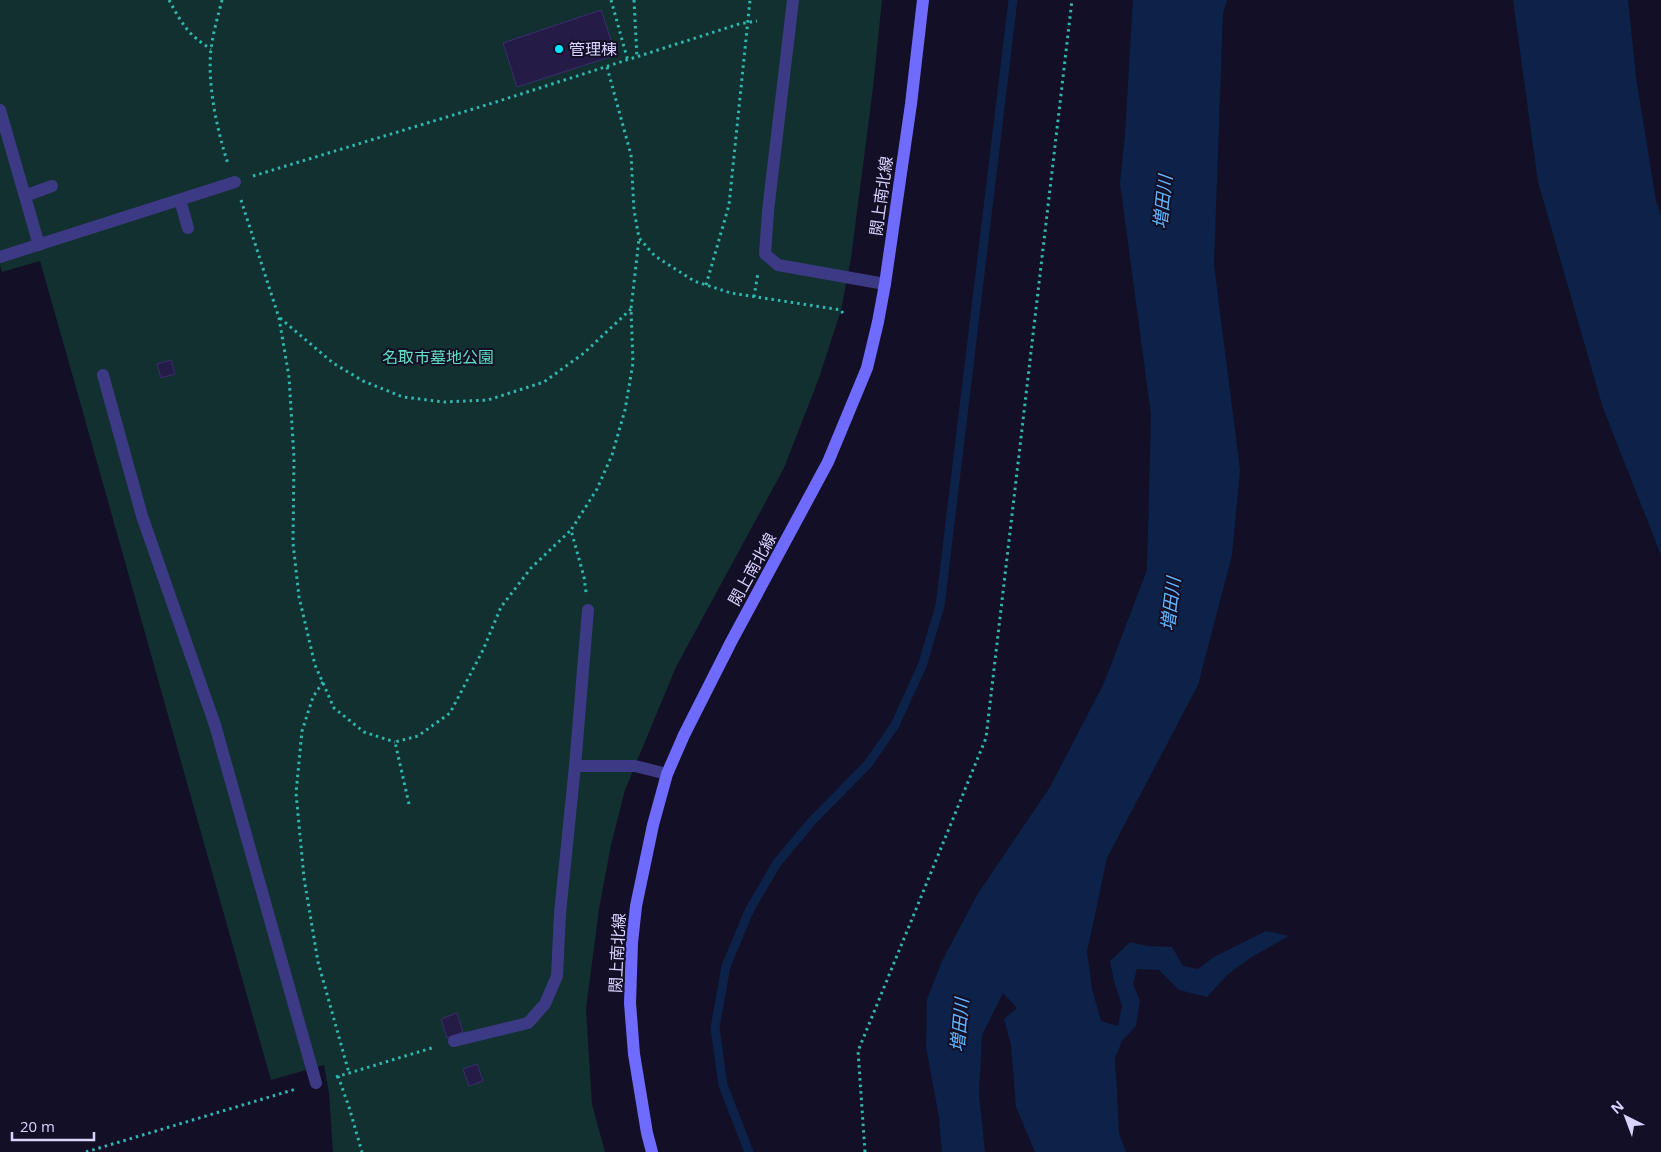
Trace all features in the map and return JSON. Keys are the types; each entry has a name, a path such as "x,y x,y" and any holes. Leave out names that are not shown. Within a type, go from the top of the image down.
{"street":[{"name":"閖上南北線","path":"652,1152 634,1054 630,1003 632,943 643,866 667,774 684,735 731,642 828,462 866,368 878,322 885,284 911,104 923,0"}],"lane":[{"path":"793,0 768,211 765,254 778,265 885,284"},
{"path":"0,110 39,245"},
{"path":"0,257 235,182"},
{"path":"25,196 52,186"},
{"path":"180,200 188,228"},
{"path":"103,375 142,516 215,724 316,1083"},
{"path":"454,1041 528,1023 546,1004 557,976 560,914 588,610"},
{"path":"575,766 635,766 667,774"}],"path":[{"path":"169,0 182,25 196,40 211,50"},
{"path":"222,0 211,50 210,71 215,110 226,157 280,318 289,377 294,458 293,543 299,597 315,665 334,708 364,732 395,742 418,736 450,714 483,650 501,607 531,568 571,530 596,489 612,454 625,410 633,363 631,309 639,238 634,210 631,155 607,67"},
{"path":"611,0 628,61"},
{"path":"634,0 637,58"},
{"path":"706,285 729,205 750,0"},
{"path":"865,1152 858,1051 986,738 1072,0"},
{"path":"235,182 628,61 739,24 757,21"},
{"path":"639,238 655,256 694,281 731,293 841,310 844,315"},
{"path":"280,318 333,363 363,381 403,397 444,402 488,400 544,382 584,353 631,309"},
{"path":"571,530 584,577 588,610"},
{"path":"323,682 314,697 302,731 296,794 304,878 318,962 349,1073"},
{"path":"395,742 409,804"},
{"path":"86,1152 454,1041"},
{"path":"338,1076 362,1152"}],"green space":[{"name":"名取市墓地公園","path":"0,0 882,0 873,88 851,258 841,310 819,378 784,468 676,667 625,790 611,845 599,909 586,1009 592,1104 605,1152 333,1152 329,1093 324,1065 271,1080 40,261 2,272 0,266"}],"water":[{"name":"増田川","path":"1133,0 1227,0 1223,13 1214,265 1240,470 1232,555 1198,685 1107,858 1087,952 1092,989 1101,1021 1118,1026 1122,1006 1110,961 1130,942 1147,946 1172,947 1183,966 1198,969 1214,957 1266,931 1289,936 1250,958 1227,975 1207,997 1179,990 1159,970 1137,969 1133,984 1140,1001 1136,1026 1122,1041 1115,1058 1119,1133 1126,1152 1035,1152 1016,1107 1011,1045 1004,1019 1017,1008 1003,993 982,1035 979,1094 985,1152 942,1152 939,1117 926,1047 927,999 942,961 977,895 1050,787 1104,683 1147,570 1151,415 1120,183 1125,134"},
{"path":"1513,0 1628,0 1636,77 1656,201 1661,216 1661,555 1603,408 1538,182"}],"building":[{"name":"管理棟","path":"601,10 616,55 517,87 503,43"},
{"path":"171,360 175,374 161,378 157,364"},
{"path":"457,1013 463,1032 447,1038 441,1019"},
{"path":"477,1064 483,1081 469,1086 463,1069"}],"waterway":[{"path":"749,1152 723,1085 715,1028 726,966 750,909 777,863 812,821 868,764 895,725 922,666 940,606 1013,0"}],"place":[{"name":"管理棟","path":"559,49"}]}
